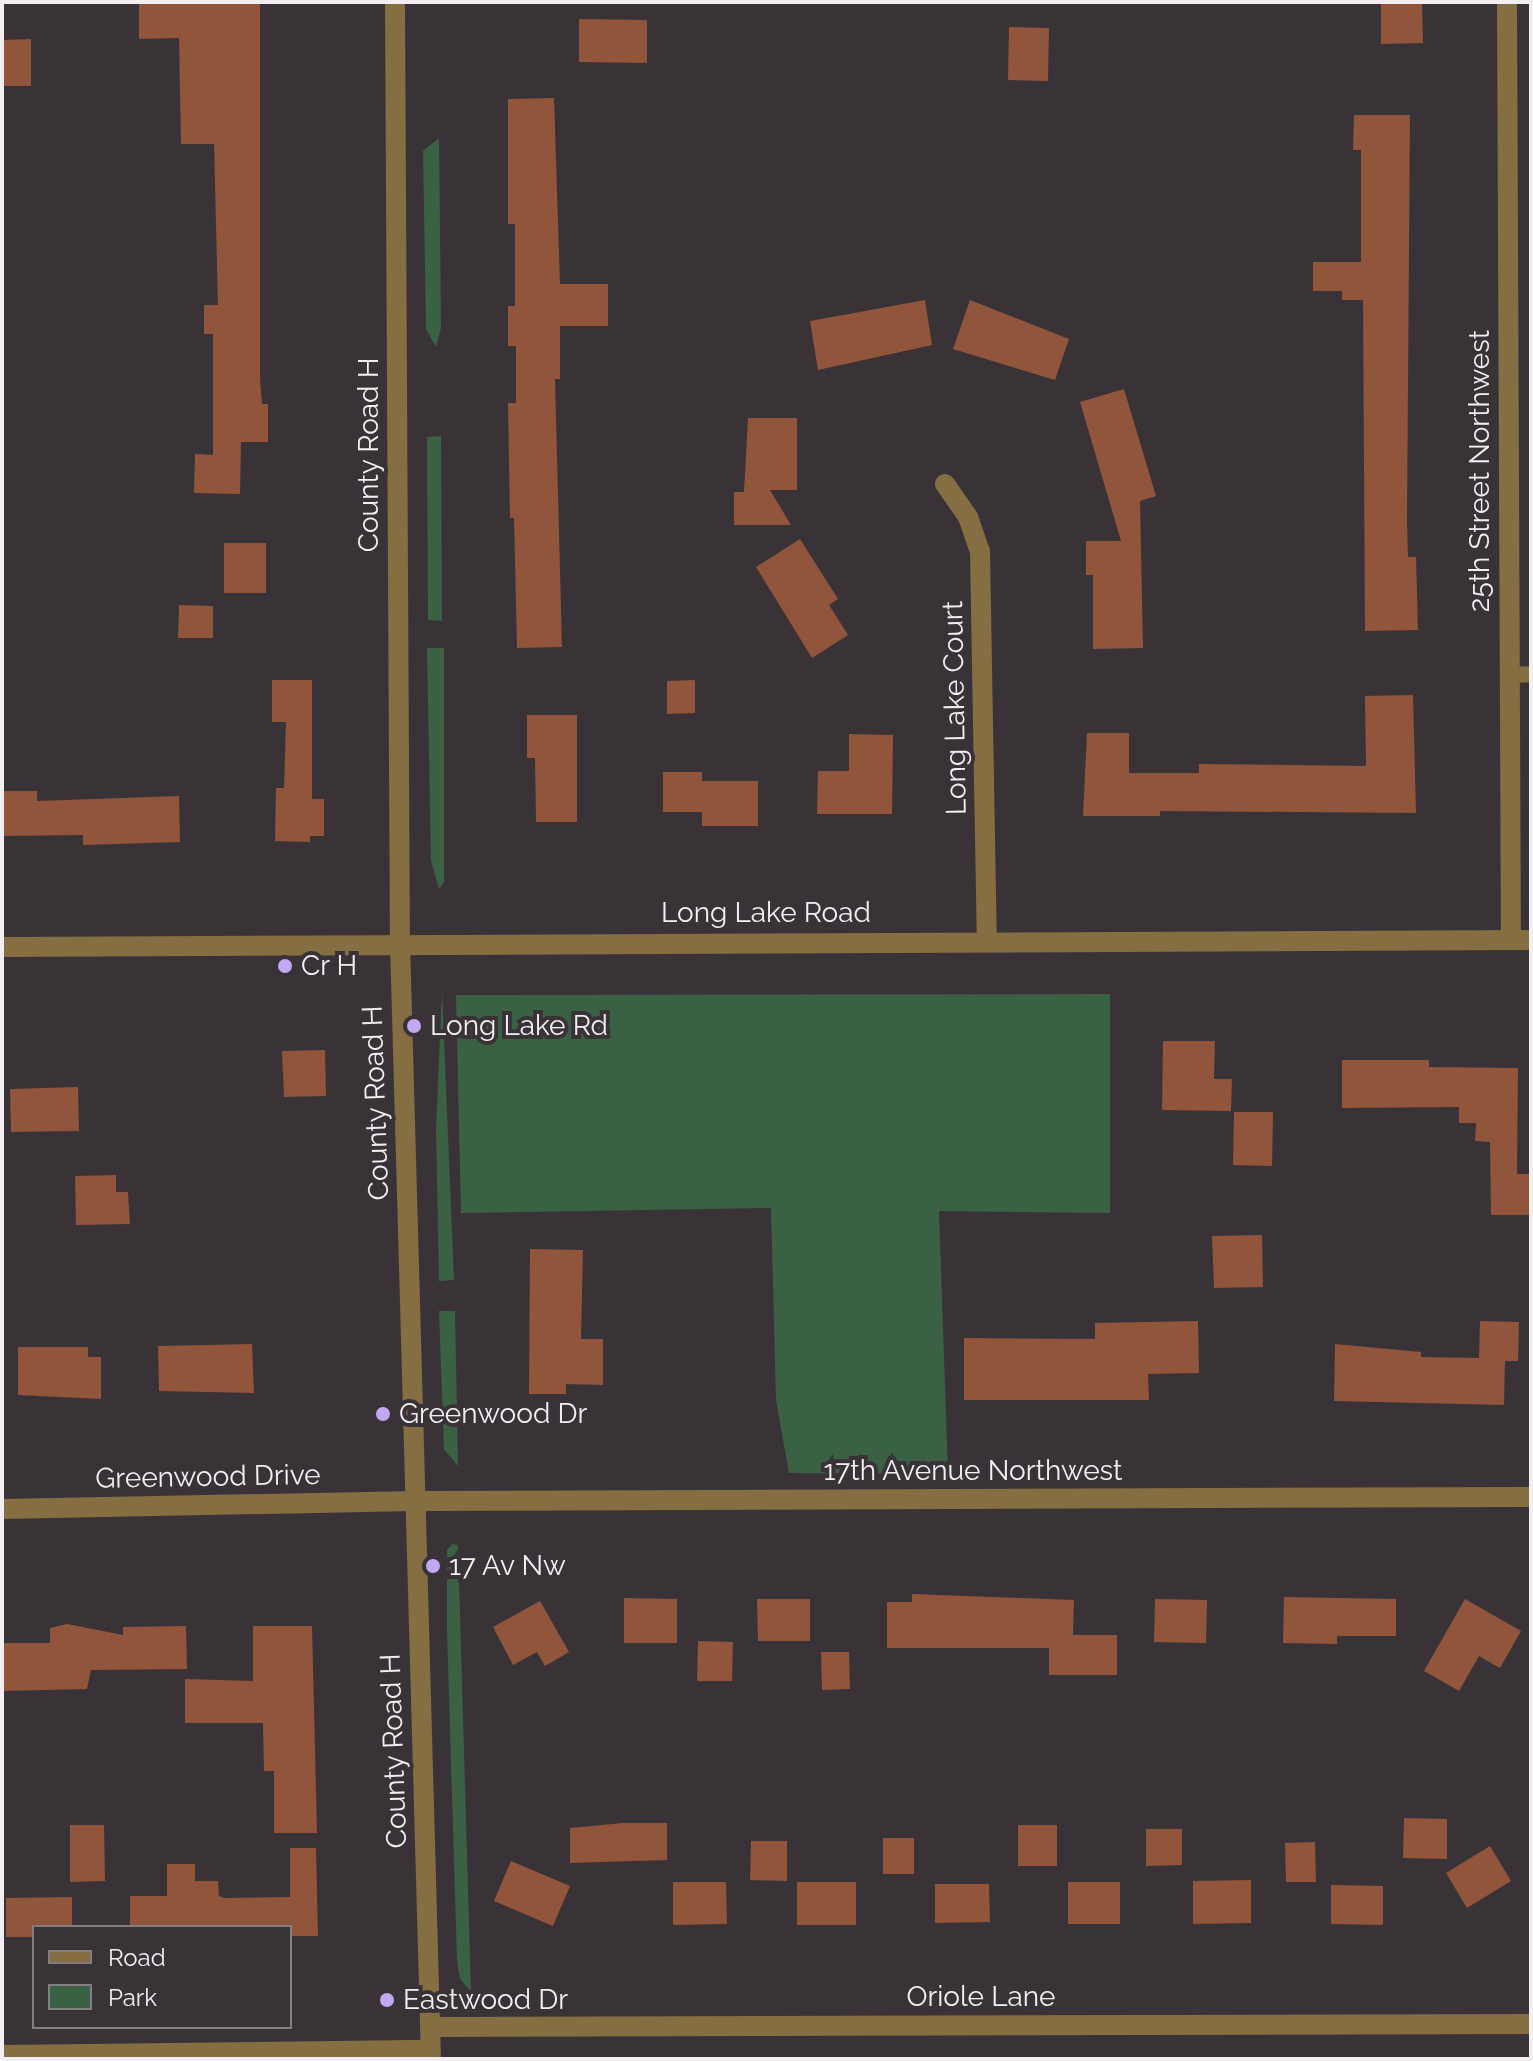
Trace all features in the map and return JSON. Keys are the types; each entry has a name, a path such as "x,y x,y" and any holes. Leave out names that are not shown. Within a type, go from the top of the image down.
{"street":[{"name":"County Road H","path":"395,2 400,942 430,2054"},
{"name":"25th Street Northwest","path":"1507,2 1508,675 1521,940"},
{"name":"Long Lake Court","path":"945,484 968,517 980,551 987,941"},
{"name":"Long Lake Road","path":"2,947 400,942 1521,940"},
{"name":"17th Avenue Northwest","path":"415,1501 1531,1497"},
{"name":"Greenwood Drive","path":"2,1509 415,1501"},
{"name":"Oriole Lane","path":"430,2027 1531,2024"},
{"path":"2,2055 430,2054"}],"lane":[{"path":"1508,675 1531,674"}],"green space":[{"path":"439,138 441,328 436,347 426,329 423,151"},
{"path":"441,436 442,621 428,620 427,437"},
{"path":"427,648 444,648 444,882 439,889 431,861"},
{"path":"442,991 454,1280 439,1281 436,1128"},
{"path":"1110,994 1110,1213 939,1211 948,1474 789,1473 776,1400 771,1208 461,1213 456,995"},
{"path":"439,1311 455,1311 458,1466 444,1449"},
{"path":"452,1544 458,1545 471,1992 460,1979 457,1960 447,1630 447,1550"}],"building":[{"path":"139,2 260,2 260,379 262,404 268,404 268,442 241,442 240,494 194,493 195,454 213,455 213,334 204,334 204,305 218,305 214,144 181,144 179,38 139,39"},
{"path":"1381,2 1422,2 1423,43 1381,44"},
{"path":"579,19 647,20 647,63 579,62"},
{"path":"1009,27 1049,28 1048,81 1008,80"},
{"path":"31,39 31,86 2,86 2,40"},
{"path":"554,98 560,284 608,284 608,326 560,326 560,379 555,379 562,647 517,648 508,403 516,403 516,346 508,346 508,306 515,306 515,224 508,224 508,99"},
{"path":"1354,115 1410,115 1407,522 1408,557 1416,557 1418,630 1365,631 1363,300 1342,300 1342,291 1313,291 1313,262 1361,262 1361,150 1353,150"},
{"path":"925,300 932,345 818,370 810,321"},
{"path":"970,300 1069,339 1055,380 953,349"},
{"path":"1124,389 1156,496 1140,501 1143,648 1093,649 1093,575 1086,575 1086,541 1121,541 1080,402"},
{"path":"748,418 797,418 797,490 770,490 791,525 734,525 734,492 744,492"},
{"path":"800,539 838,599 829,605 848,635 812,658 756,567"},
{"path":"224,543 266,543 266,593 224,593"},
{"path":"179,605 213,606 213,638 178,638"},
{"path":"272,680 312,680 312,799 324,799 324,836 310,836 310,842 275,841 276,788 284,788 286,722 272,722"},
{"path":"695,680 695,713 667,714 667,681"},
{"path":"1413,695 1416,813 1160,811 1160,816 1083,816 1087,733 1129,733 1129,773 1199,773 1199,764 1366,766 1365,696"},
{"path":"527,715 577,715 577,822 536,822 535,758 527,758"},
{"path":"849,734 893,735 892,814 817,814 818,771 849,771"},
{"path":"663,772 702,772 702,781 758,781 758,826 702,826 702,812 663,812"},
{"path":"2,791 37,791 37,801 179,796 180,842 83,845 83,835 2,836"},
{"path":"1163,1041 1215,1041 1214,1079 1232,1079 1231,1111 1162,1110"},
{"path":"325,1050 326,1096 284,1097 282,1051"},
{"path":"1342,1060 1429,1060 1429,1067 1518,1068 1517,1174 1531,1174 1531,1215 1491,1215 1490,1142 1475,1141 1476,1123 1459,1123 1459,1107 1342,1108"},
{"path":"78,1087 79,1131 11,1132 10,1089"},
{"path":"1234,1112 1273,1112 1272,1166 1233,1165"},
{"path":"116,1175 116,1192 128,1192 130,1224 76,1225 75,1176"},
{"path":"1262,1235 1263,1287 1214,1288 1212,1236"},
{"path":"530,1249 583,1250 581,1339 603,1339 603,1385 566,1384 566,1394 529,1394"},
{"path":"1198,1321 1199,1373 1148,1374 1149,1400 964,1400 964,1338 1095,1339 1095,1323"},
{"path":"1480,1321 1519,1322 1518,1361 1505,1361 1504,1405 1334,1401 1335,1344 1421,1352 1421,1357 1479,1358"},
{"path":"252,1344 254,1393 159,1391 158,1346"},
{"path":"18,1347 88,1347 88,1357 101,1357 101,1399 18,1395"},
{"path":"912,1594 1074,1600 1073,1635 1117,1635 1117,1675 1049,1675 1049,1648 887,1648 887,1602 912,1602"},
{"path":"1284,1597 1396,1599 1396,1636 1337,1636 1337,1644 1283,1643"},
{"path":"624,1598 677,1599 677,1643 624,1643"},
{"path":"757,1599 810,1599 810,1641 758,1641"},
{"path":"1155,1599 1207,1600 1206,1643 1154,1642"},
{"path":"1465,1599 1521,1631 1500,1668 1479,1656 1459,1691 1424,1671"},
{"path":"540,1601 569,1652 545,1666 537,1652 513,1665 493,1627"},
{"path":"67,1624 123,1635 123,1627 186,1626 187,1669 91,1670 87,1689 2,1691 2,1643 50,1643 50,1628"},
{"path":"253,1626 312,1626 317,1833 274,1833 274,1771 264,1771 263,1723 185,1723 185,1679 253,1681"},
{"path":"698,1641 733,1642 732,1681 697,1681"},
{"path":"821,1652 849,1652 850,1689 822,1690"},
{"path":"1404,1818 1447,1819 1447,1859 1403,1858"},
{"path":"667,1823 667,1860 570,1863 570,1828"},
{"path":"70,1825 104,1825 105,1881 70,1882"},
{"path":"1018,1825 1057,1825 1057,1866 1018,1866"},
{"path":"1146,1829 1182,1829 1182,1865 1146,1866"},
{"path":"883,1838 914,1838 914,1874 883,1874"},
{"path":"751,1841 787,1841 787,1881 750,1880"},
{"path":"1315,1842 1316,1882 1286,1882 1285,1843"},
{"path":"1490,1846 1511,1881 1467,1908 1446,1873"},
{"path":"290,1848 316,1848 318,1936 292,1936 292,1925 130,1925 130,1896 167,1896 167,1864 195,1864 195,1881 218,1881 219,1896 224,1898 290,1897"},
{"path":"511,1861 570,1886 553,1926 494,1901"},
{"path":"1251,1880 1251,1923 1193,1924 1193,1881"},
{"path":"673,1882 726,1882 727,1924 673,1925"},
{"path":"797,1882 856,1882 856,1925 797,1925"},
{"path":"1068,1882 1120,1882 1120,1924 1068,1924"},
{"path":"935,1884 989,1884 990,1922 935,1923"},
{"path":"1331,1885 1383,1886 1383,1925 1331,1924"},
{"path":"72,1897 72,1925 32,1925 32,1937 6,1937 6,1898"}],"place":[{"name":"Cr H","path":"285,966"},
{"name":"Long Lake Rd","path":"414,1026"},
{"name":"Greenwood Dr","path":"383,1414"},
{"name":"17 Av Nw","path":"433,1566"},
{"name":"Eastwood Dr","path":"387,2000"}]}
